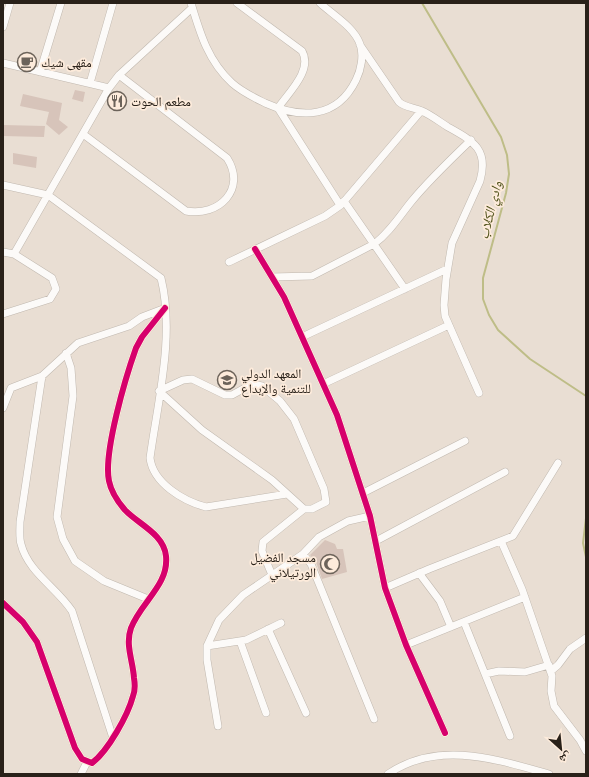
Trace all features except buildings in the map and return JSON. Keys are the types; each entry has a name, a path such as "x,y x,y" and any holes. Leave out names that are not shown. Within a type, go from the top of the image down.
{"street":[{"path":"3,27 10,3"},
{"path":"40,72 61,3"},
{"path":"90,83 113,3"},
{"path":"237,3 302,51 305,56 306,64 304,71 278,108"},
{"path":"320,3 350,30 399,102 404,106 421,111 471,140 479,150 482,158 483,172 452,243 447,269 444,305 445,316 479,393"},
{"path":"14,254 119,75 192,5 204,45 217,66 232,83 246,94 278,108 296,113 313,113 335,106 352,88 361,65 360,45"},
{"path":"3,63 110,88"},
{"path":"83,134 186,211 209,211 223,203 228,197 231,190 233,176 230,163 226,158 119,75"},
{"path":"278,108 342,203 374,244 405,289"},
{"path":"229,262 325,216 342,203 421,111"},
{"path":"272,277 312,276 383,238 411,202 435,175 471,140"},
{"path":"3,185 48,195 161,278 167,338 150,458 151,467 156,476 169,488 206,507 286,494"},
{"path":"255,249 284,297 337,415 370,516 385,588 406,645 445,733"},
{"path":"3,252 14,254 52,278 56,289 50,299 3,314"},
{"path":"302,337 447,269"},
{"path":"3,408 11,388 42,376 78,343 129,326 142,317 165,308"},
{"path":"3,603 24,622 37,642 78,756 87,762 92,763 99,758 113,738 134,696 134,676 128,639 135,618 164,575 166,554 159,540 125,510 118,501 109,481 108,470 110,444 136,348 142,337 165,308"},
{"path":"323,384 449,325"},
{"path":"66,353 71,368 73,396 56,517 63,539 75,561 104,581 148,599"},
{"path":"42,376 20,522 20,543 27,561 64,599 72,611 113,738"},
{"path":"160,391 183,380 192,379 202,382 225,395 232,395 252,384 262,386 280,401 294,419 324,489 326,502 312,509 304,509 263,542 262,551 272,575"},
{"path":"160,391 202,430 267,476 304,509"},
{"path":"363,492 465,441"},
{"path":"385,588 513,536 525,513 558,463"},
{"path":"376,542 505,472"},
{"path":"218,726 207,660 207,646 219,620 243,595 303,554 319,537 348,521 370,516"},
{"path":"501,541 525,598 550,668 552,676 551,692 554,706 580,740 586,751"},
{"path":"303,554 311,564 374,719"},
{"path":"419,573 440,601 451,627"},
{"path":"406,645 525,598"},
{"path":"464,622 510,736"},
{"path":"207,646 240,641 281,623"},
{"path":"268,629 306,713"},
{"path":"485,674 499,671 525,672 550,668 558,665 570,649 586,638"},
{"path":"240,641 266,713"},
{"path":"388,774 399,767 420,758 441,755 495,759 549,774"},
{"path":"81,774 87,762"}],"waterway":[{"name":"وادي الكلاب","path":"422,3 501,137 507,155 509,174 506,193 483,278 483,299 489,315 498,330 530,359 586,396"},
{"name":"وادي الكلاب","path":"586,518 583,543 586,557"}],"cycle path":[{"path":"255,249 284,297 337,415 370,516 385,588 406,645 445,733"},
{"path":"3,603 23,622 37,642 75,748 82,759 92,763 111,742 127,713 135,685 129,647 129,634 135,619 159,585 166,566 164,548 156,535 130,515 120,504 110,485 108,468 109,452 116,414 136,348 142,337 165,308"}],"place":[{"name":"مقهى شيك","path":"27,62"},
{"name":"مطعم الحوت","path":"117,101"},
{"name":"المعهد الدولي للتنمية والإبداع","path":"227,380"},
{"name":"مسجد الفضيل الورتيلاني","path":"330,564"}]}
